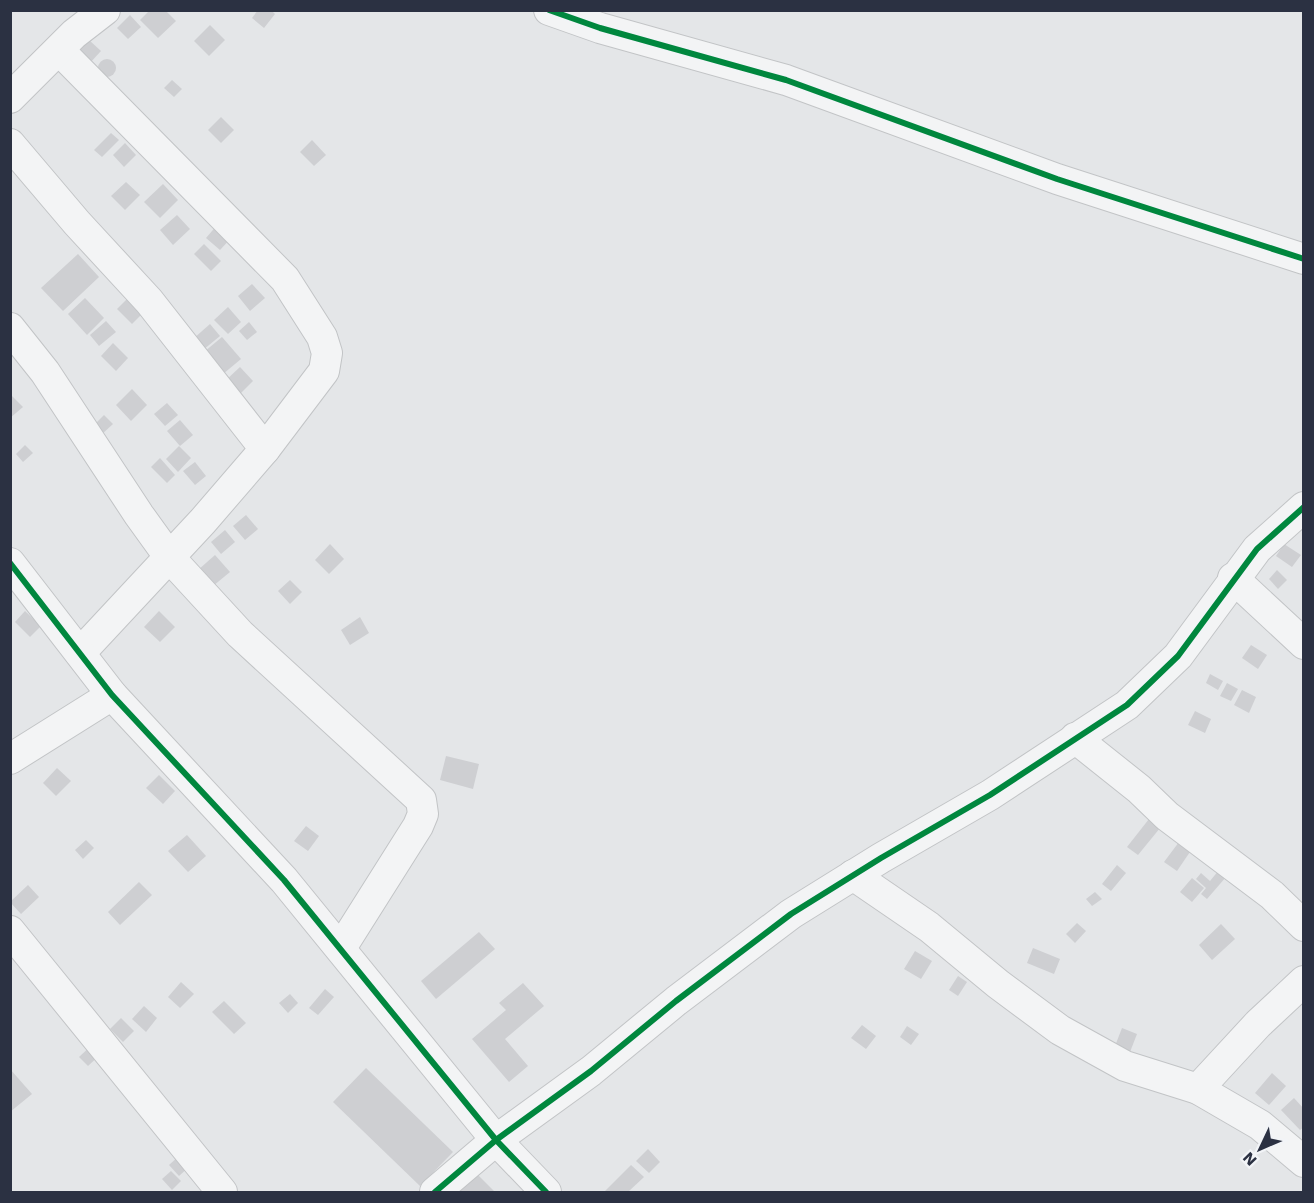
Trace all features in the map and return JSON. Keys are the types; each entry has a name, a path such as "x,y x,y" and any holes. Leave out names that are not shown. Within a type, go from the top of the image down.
{"street":[{"path":"10,98 59,50 105,10"},
{"path":"549,10 600,28 786,80 1057,179 1304,259"},
{"path":"59,50 285,279 318,328 327,353 324,371 265,449 170,558 80,653"},
{"path":"10,144 77,223 149,301 225,402 265,449"},
{"path":"10,328 45,372 133,507 170,558 240,634 421,800 423,813 418,826 342,948"},
{"path":"435,1192 496,1140 591,1071 675,1001 782,921 853,875 990,795 1127,705 1178,656 1233,578 1257,549 1304,507"},
{"path":"10,563 112,695 284,880 342,948 496,1140 546,1192"},
{"path":"1233,578 1304,644"},
{"path":"10,759 112,695"},
{"path":"1076,738 1139,789 1167,816 1272,895 1304,926"},
{"path":"853,875 929,927 998,984 1060,1030 1125,1066 1198,1089 1260,1125 1304,1162"},
{"path":"10,931 222,1192"},
{"path":"1198,1089 1258,1024 1304,981"}],"building":[{"path":"150,10 165,10 176,21 158,38 140,20"},
{"path":"258,10 271,10 275,14 264,28 252,18"},
{"path":"130,15 141,27 128,39 117,28"},
{"path":"210,25 225,40 209,56 194,41"},
{"path":"89,40 101,51 89,64 77,52"},
{"path":"107,59 115,64 116,68 111,76 107,77 99,72 98,68 103,60"},
{"path":"172,80 182,89 174,97 164,88"},
{"path":"221,117 234,130 221,143 208,130"},
{"path":"111,133 119,140 102,157 94,150"},
{"path":"312,140 326,155 314,166 300,152"},
{"path":"125,143 136,155 124,167 113,155"},
{"path":"126,182 140,195 125,210 111,196"},
{"path":"163,184 178,200 160,218 144,202"},
{"path":"177,215 190,229 173,245 160,230"},
{"path":"218,224 232,237 220,250 206,238"},
{"path":"204,244 221,261 211,271 194,254"},
{"path":"78,254 99,277 63,311 41,288"},
{"path":"252,284 265,298 250,311 238,296"},
{"path":"85,298 104,318 87,335 68,314"},
{"path":"128,298 143,313 132,324 117,309"},
{"path":"228,307 241,322 228,334 214,320"},
{"path":"106,321 116,332 99,346 90,335"},
{"path":"249,322 257,332 247,340 239,331"},
{"path":"210,324 220,336 203,350 193,339"},
{"path":"222,337 241,359 223,374 204,352"},
{"path":"113,343 128,358 116,371 101,356"},
{"path":"240,367 253,381 239,395 225,381"},
{"path":"132,389 147,405 131,421 116,405"},
{"path":"10,394 23,407 10,418"},
{"path":"167,403 178,415 165,426 154,414"},
{"path":"104,415 113,424 101,435 92,427"},
{"path":"180,420 193,435 180,446 167,431"},
{"path":"25,445 33,453 23,462 16,454"},
{"path":"179,446 191,458 178,472 166,459"},
{"path":"160,458 175,475 167,483 151,467"},
{"path":"195,462 206,476 195,485 183,471"},
{"path":"246,515 258,529 245,540 233,526"},
{"path":"225,530 235,542 221,554 211,542"},
{"path":"330,544 344,559 329,574 315,560"},
{"path":"1284,544 1301,555 1292,567 1276,556"},
{"path":"215,555 230,572 213,586 198,570"},
{"path":"1277,570 1287,580 1278,589 1269,579"},
{"path":"290,580 302,592 290,604 278,591"},
{"path":"25,611 41,626 30,637 15,622"},
{"path":"159,611 175,627 160,642 144,627"},
{"path":"360,617 369,633 350,645 341,630"},
{"path":"1251,645 1267,655 1258,669 1242,658"},
{"path":"1210,674 1223,681 1218,690 1206,683"},
{"path":"1227,683 1238,689 1231,701 1220,696"},
{"path":"1242,690 1256,697 1249,713 1234,705"},
{"path":"1195,711 1211,719 1205,733 1188,725"},
{"path":"446,756 479,764 473,789 440,780"},
{"path":"57,768 71,781 56,796 43,783"},
{"path":"159,775 175,791 163,804 146,788"},
{"path":"1149,819 1160,828 1138,855 1127,847"},
{"path":"306,826 319,836 308,851 294,841"},
{"path":"1185,834 1196,843 1177,871 1164,862"},
{"path":"187,835 206,856 188,872 168,851"},
{"path":"86,840 94,848 83,859 75,850"},
{"path":"1117,865 1126,873 1111,891 1102,884"},
{"path":"1219,870 1226,877 1207,899 1201,894 1206,888 1196,879 1201,873 1210,881"},
{"path":"1192,878 1204,888 1192,902 1180,892"},
{"path":"139,882 152,895 120,925 108,912"},
{"path":"28,885 39,897 21,914 10,902"},
{"path":"1095,892 1102,899 1092,906 1086,899"},
{"path":"1077,923 1086,931 1075,943 1066,934"},
{"path":"1221,924 1235,939 1212,960 1199,945"},
{"path":"479,932 495,949 436,999 421,981"},
{"path":"1033,948 1060,959 1054,974 1027,963"},
{"path":"915,951 932,961 921,979 904,969"},
{"path":"958,976 967,982 958,996 949,990"},
{"path":"181,982 194,994 180,1008 168,997"},
{"path":"523,983 544,1006 505,1039 528,1066 509,1082 472,1039 506,1010 499,1003"},
{"path":"325,989 334,997 318,1015 309,1008"},
{"path":"290,994 298,1003 288,1013 279,1003"},
{"path":"224,1001 246,1023 234,1034 212,1012"},
{"path":"144,1006 157,1018 146,1032 132,1019"},
{"path":"121,1018 134,1031 123,1042 110,1029"},
{"path":"862,1025 876,1036 866,1049 851,1038"},
{"path":"907,1026 919,1034 911,1045 900,1037"},
{"path":"1122,1028 1137,1034 1130,1052 1115,1046"},
{"path":"94,1043 103,1052 88,1066 79,1057"},
{"path":"366,1068 453,1152 420,1186 333,1102"},
{"path":"10,1069 32,1094 10,1112"},
{"path":"1272,1073 1286,1086 1269,1105 1255,1093"},
{"path":"1294,1098 1304,1109 1304,1127 1300,1130 1281,1110"},
{"path":"648,1149 660,1162 649,1173 636,1161"},
{"path":"180,1155 190,1166 179,1176 169,1165"},
{"path":"631,1165 644,1177 628,1192 604,1192"},
{"path":"171,1171 181,1181 172,1190 162,1179"},
{"path":"476,1173 495,1192 456,1192"}],"cycle path":[{"path":"549,10 600,28 786,80 1057,179 1304,259"},
{"path":"435,1192 496,1140 591,1071 676,1001 791,914 881,858 990,795 1127,705 1178,656 1257,549 1304,507"},
{"path":"10,563 112,695 284,880 496,1140 546,1192"}]}
